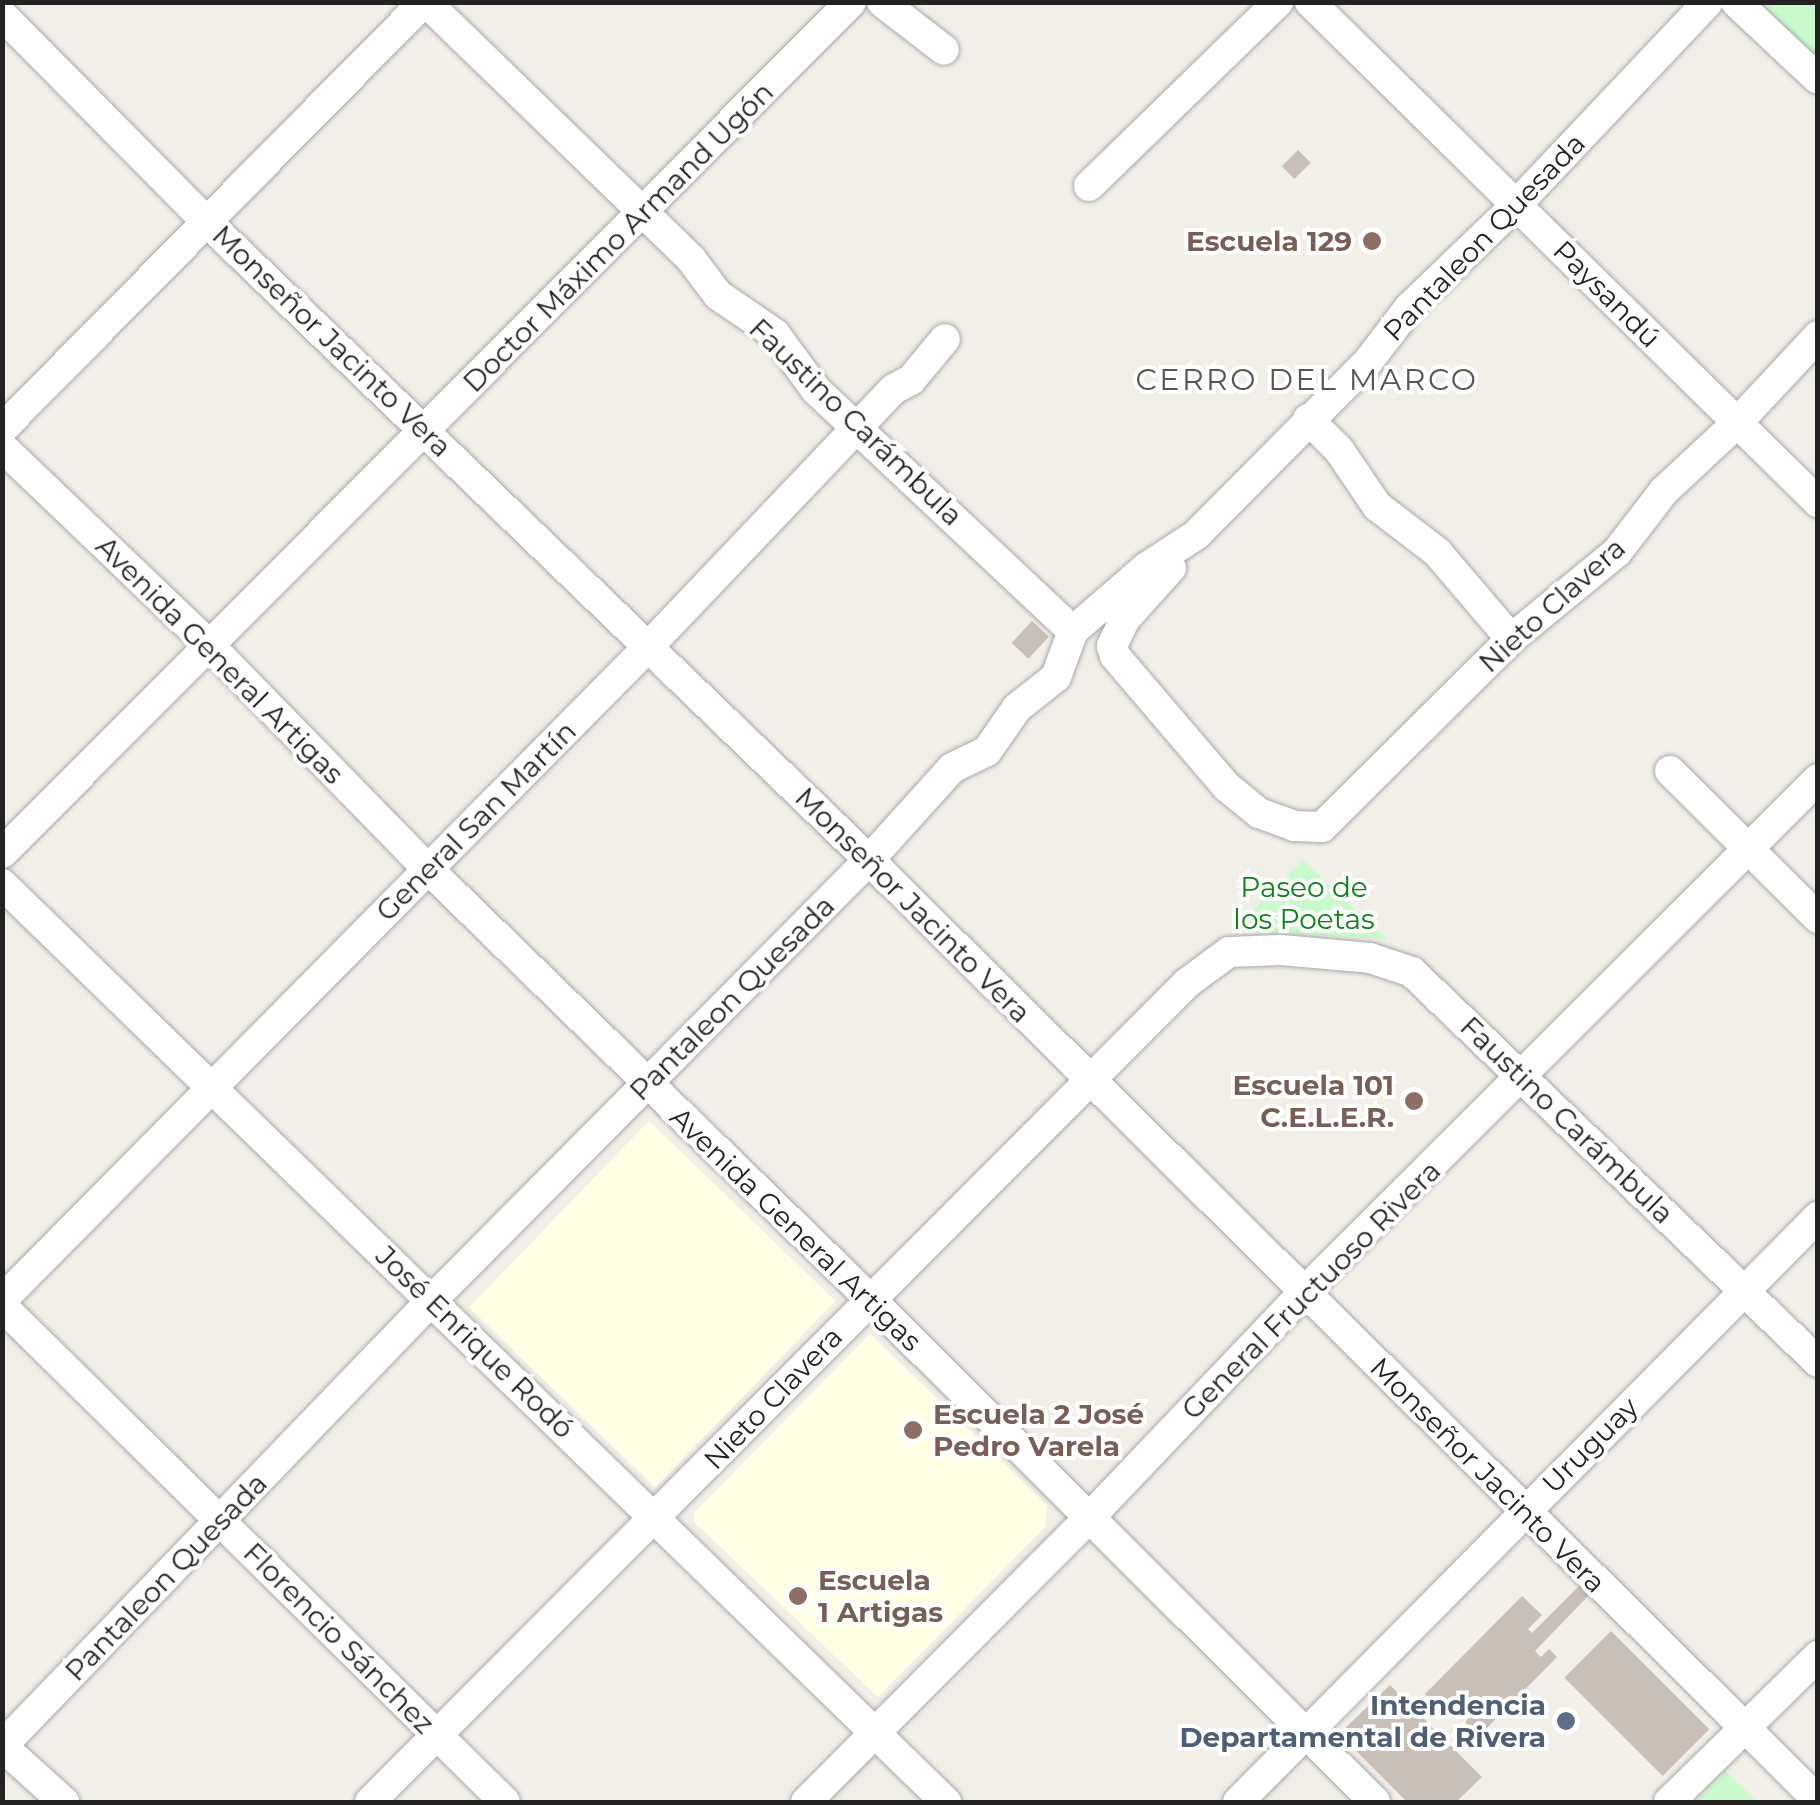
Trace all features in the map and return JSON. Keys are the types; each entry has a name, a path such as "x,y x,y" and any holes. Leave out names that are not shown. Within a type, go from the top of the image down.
{"street":[{"name":"Faustino Carámbula","path":"425,2 690,259 718,295 775,334 816,390 1073,631"},
{"path":"2,428 425,2"},
{"name":"Doctor Máximo Armand Ugón","path":"2,853 212,648 851,2"},
{"path":"882,2 944,50"},
{"path":"1090,186 1278,2"},
{"name":"Paysandú","path":"1310,2 1818,502"},
{"name":"Pantaleon Quesada","path":"2,1746 432,1300 869,860 952,768 987,751 1017,708 1056,677 1073,631 1147,567 1196,535 1367,363 1409,308 1517,204 1708,2"},
{"path":"1736,2 1818,80"},
{"name":"Monseñor Jacinto Vera","path":"2,16 207,222 869,860 1818,1800"},
{"name":"Nieto Clavera","path":"1196,535 1116,632 1112,646 1228,788 1259,812 1294,826 1322,826 1511,638 1616,552 1664,490 1737,424 1818,336"},
{"name":"General San Martín","path":"2,1303 649,646 894,388 911,380 945,339"},
{"path":"1308,419 1339,450 1378,506 1437,552 1511,638"},
{"name":"Avenida General Artigas","path":"2,447 212,648 428,869 870,1299 1374,1802"},
{"path":"1670,770 1818,918"},
{"name":"General Fructuoso Rivera","path":"806,1802 1089,1518 1304,1292 1524,1077 1818,779"},
{"name":"José Enrique Rodó","path":"2,884 946,1802"},
{"name":"Faustino Carámbula","path":"1281,950 1370,958 1412,972 1818,1362"},
{"name":"Nieto Clavera","path":"370,1802 1209,963 1229,952 1281,950"},
{"name":"Uruguay","path":"1238,1802 1818,1217"},
{"name":"Florencio Sánchez","path":"2,1303 505,1802"},
{"path":"1669,1802 1818,1656"},
{"path":"2,1746 64,1802"}],"shaded area":[{"path":"649,1121 835,1301 655,1487 469,1307"},
{"path":"870,1334 1047,1505 1045,1527 878,1697 694,1522 694,1513"}],"green space":[{"path":"1758,3 1817,3 1817,61"},
{"name":"Paseo de los Poetas","path":"1303,860 1387,939 1232,931"},
{"path":"1726,1772 1758,1802 1695,1802"}],"building":[{"path":"1298,150 1311,163 1294,179 1282,166"},
{"path":"1032,621 1049,637 1028,659 1012,643"},
{"path":"1579,1586 1589,1595 1535,1651 1541,1657 1549,1649 1557,1657 1478,1737 1463,1723 1470,1717 1456,1704 1446,1714 1425,1694 1522,1596 1542,1615 1528,1629 1532,1633"},
{"path":"1611,1631 1709,1729 1663,1776 1564,1678"},
{"path":"1390,1685 1482,1777 1456,1802 1407,1802 1339,1734"}],"place":[{"name":"Escuela 129","path":"1372,241"},
{"name":"Escuela 101 C.E.L.E.R.","path":"1414,1101"},
{"name":"Escuela 2 José Pedro Varela","path":"913,1430"},
{"name":"Escuela 1 Artigas","path":"798,1596"},
{"name":"Intendencia Departamental de Rivera","path":"1566,1721"}],"district":[{"name":"CERRO DEL MARCO","path":"1307,380"}]}
